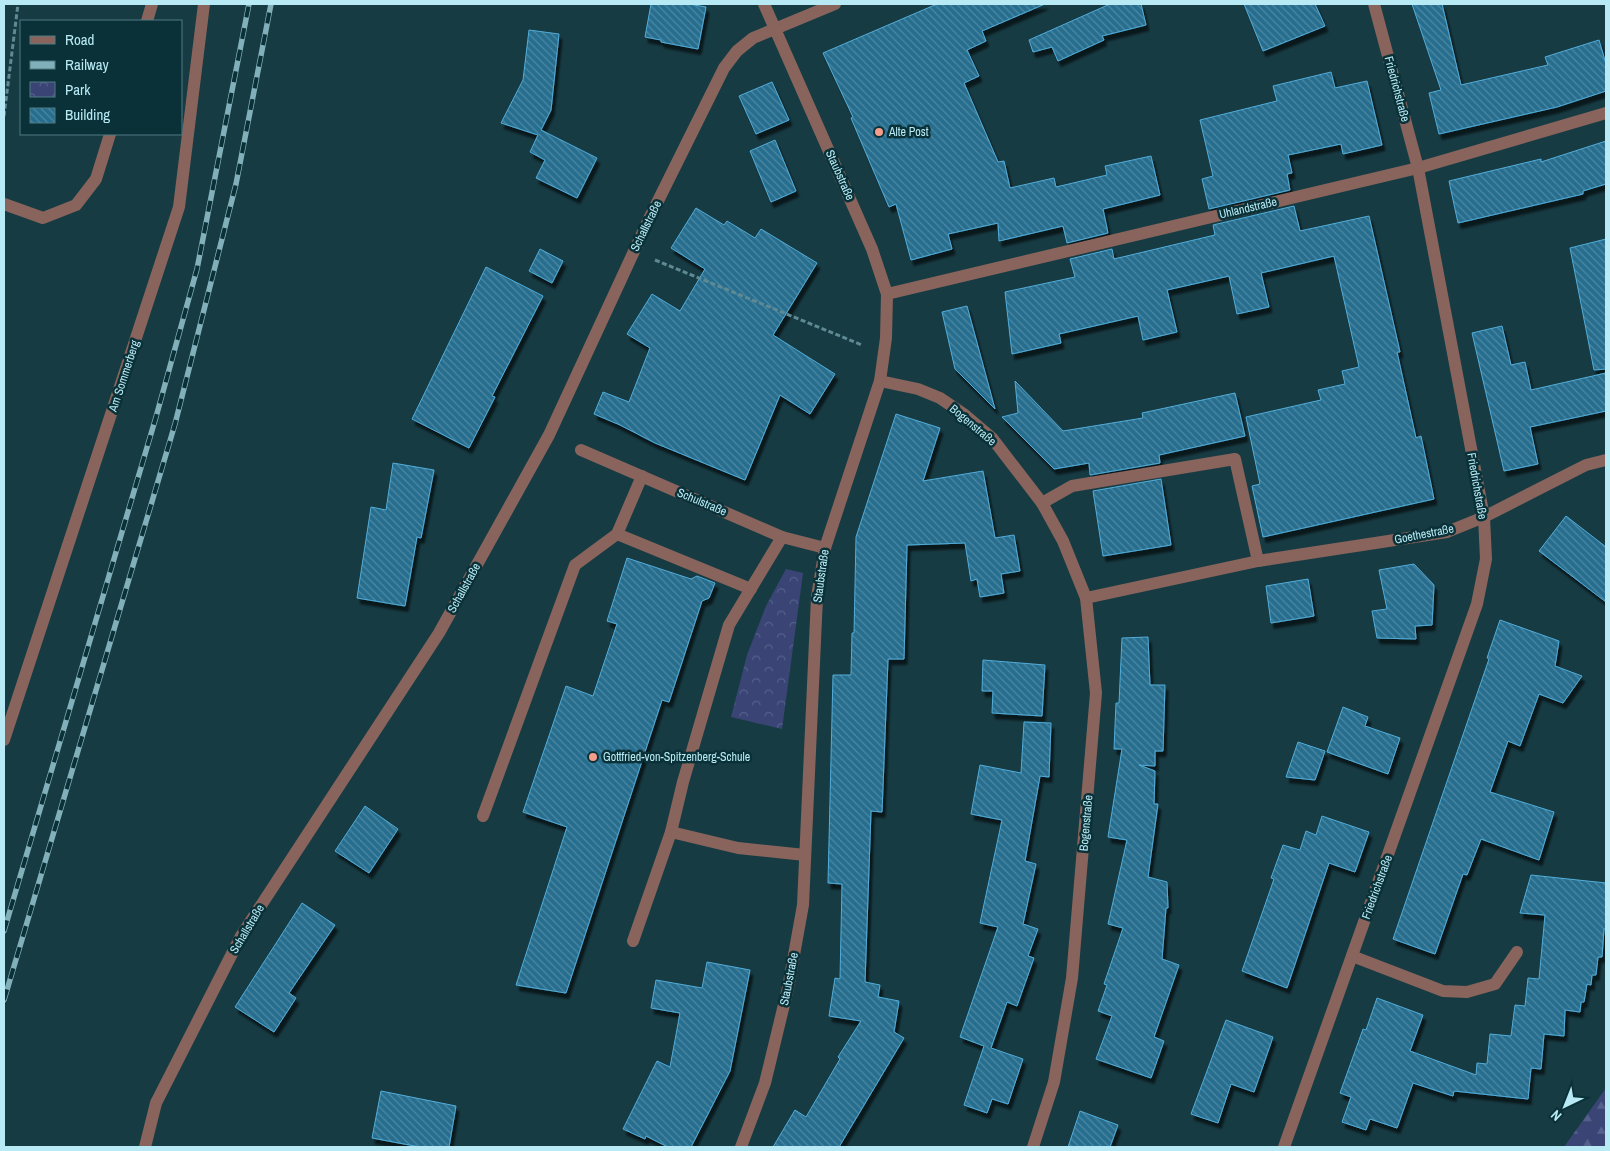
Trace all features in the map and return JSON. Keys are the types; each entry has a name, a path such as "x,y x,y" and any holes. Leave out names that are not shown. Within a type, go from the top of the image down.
{"street":[{"path":"147,20 152,4"},
{"name":"Am Sommerberg","path":"4,740 179,207 204,4"},
{"name":"Staubstraße","path":"741,1147 764,1083 788,988 803,906 818,597 825,548 880,381 886,338 887,294 872,248 764,4"},
{"name":"Schallstraße","path":"145,1147 156,1103 241,936 439,633 549,435 635,250 724,68 737,51 753,38 835,4"},
{"name":"Friedrichstraße","path":"1284,1147 1477,604 1486,559 1484,517 1418,168 1374,4"},
{"name":"Uhlandstraße","path":"887,294 1418,168 1606,112"},
{"path":"4,204 44,218 76,204 96,179 110,135"},
{"name":"Bogenstraße","path":"880,381 918,389 940,398 992,438 1042,503 1063,541 1086,598 1096,693 1072,978 1054,1082 1032,1147"},
{"name":"Schulstraße","path":"581,450 782,537 825,548"},
{"path":"1042,503 1072,486 1235,459 1258,561"},
{"name":"Goethestraße","path":"1086,598 1258,561 1447,532 1484,517 1586,465 1606,460"},
{"path":"484,816 575,565 617,534 642,476"},
{"path":"617,534 751,588"},
{"path":"633,941 671,832 683,782 730,625 782,537"},
{"path":"671,832 738,848 805,855"},
{"path":"1352,956 1443,991 1467,992 1495,984 1517,952"}],"path":[{"path":"4,116 18,4"},
{"path":"635,250 650,258 838,336 884,352"}],"green space":[{"path":"786,569 803,573 782,729 731,717 747,655 766,606"},
{"path":"1606,1088 1606,1147 1564,1147"}],"building":[{"path":"651,4 689,4 706,7 698,49 645,37"},
{"path":"937,4 1045,4 982,31 986,41 967,50 979,76 964,83 998,162 1004,161 1010,188 1054,178 1056,187 1107,175 1105,166 1151,156 1160,195 1103,209 1108,233 1067,243 1063,226 999,241 998,223 948,234 952,249 911,260 896,204 889,207 851,118 853,117 823,53"},
{"path":"1110,4 1141,4 1146,25 1102,36 1104,40 1058,61 1052,47 1033,52 1029,40"},
{"path":"1244,4 1315,4 1325,26 1263,51"},
{"path":"1412,4 1442,4 1461,85 1548,65 1545,57 1599,40 1606,64 1606,91 1557,107 1439,134 1429,93 1441,90"},
{"path":"529,30 559,34 551,110 541,130 597,158 577,198 536,178 545,160 530,152 538,135 501,123 523,80"},
{"path":"1331,72 1335,88 1367,81 1382,145 1343,154 1341,144 1288,155 1292,173 1287,174 1290,190 1209,209 1202,179 1213,176 1200,120 1277,101 1273,86"},
{"path":"772,82 789,120 756,134 739,96"},
{"path":"775,140 796,191 771,202 750,151"},
{"path":"1606,141 1606,184 1583,191 1583,194 1458,223 1449,181 1541,159 1541,162"},
{"path":"1294,206 1300,231 1369,216 1400,352 1397,352 1416,438 1421,436 1434,499 1263,537 1252,486 1260,484 1246,417 1321,400 1318,390 1345,384 1342,371 1359,367 1334,256 1261,273 1269,307 1237,314 1229,276 1167,290 1177,332 1143,340 1138,316 1059,334 1061,343 1012,354 1005,292 1075,277 1070,259 1112,249 1114,259 1215,235 1213,225"},
{"path":"696,208 724,225 727,221 755,238 761,229 817,263 773,335 835,374 810,414 780,395 745,480 655,443 594,414 603,392 629,402 650,348 627,334 652,294 680,311 705,269 671,248"},
{"path":"1606,239 1606,369 1594,370 1570,248"},
{"path":"540,249 563,261 552,283 529,271"},
{"path":"486,267 543,296 492,396 495,397 469,448 412,419"},
{"path":"967,306 995,409 955,369 942,312"},
{"path":"1502,326 1511,365 1525,362 1531,390 1606,373 1606,411 1530,427 1538,464 1504,471 1472,333"},
{"path":"1015,381 1063,431 1143,418 1142,413 1235,393 1245,436 1159,455 1160,463 1090,475 1089,463 1054,469 1002,417 1018,413"},
{"path":"896,414 940,428 923,481 983,471 995,538 1014,535 1020,571 1001,574 1004,593 980,597 977,579 971,581 965,543 907,545 904,659 888,659 882,812 871,811 865,982 880,985 878,997 899,1001 894,1032 904,1038 839,1147 773,1147 795,1110 806,1117 840,1059 838,1057 861,1021 829,1016 835,978 840,979 842,884 828,883 833,675 851,675 856,537"},
{"path":"393,463 434,470 421,538 417,537 405,606 357,598 371,507 386,510"},
{"path":"1161,479 1171,545 1103,556 1093,491"},
{"path":"1566,516 1606,547 1606,602 1539,551"},
{"name":"Gottfried-von-Spitzenberg-Schule","path":"627,558 691,579 697,576 715,583 709,598 702,601 669,702 662,700 566,993 516,985 567,827 523,812 566,686 593,696 617,624 607,621"},
{"path":"1414,564 1434,585 1432,625 1415,626 1416,639 1377,638 1372,611 1387,609 1379,570"},
{"path":"1308,579 1314,616 1271,623 1266,586"},
{"path":"1500,620 1559,641 1555,666 1582,676 1563,703 1539,694 1520,746 1508,741 1490,792 1554,812 1539,860 1481,839 1467,875 1463,874 1435,954 1393,939 1489,659 1487,658"},
{"path":"1148,637 1150,685 1165,685 1163,751 1155,751 1155,766 1139,765 1155,771 1154,804 1158,804 1148,877 1167,882 1168,908 1166,908 1162,959 1179,965 1154,1037 1164,1041 1151,1078 1096,1059 1112,1016 1098,1011 1107,985 1104,984 1123,928 1108,924 1127,840 1108,837 1122,749 1114,749 1116,703 1119,703 1122,638"},
{"path":"983,660 1045,665 1042,716 992,713 993,691 982,691"},
{"path":"1343,707 1368,717 1365,726 1400,738 1388,774 1327,752"},
{"path":"1024,722 1051,723 1049,777 1040,776 1025,861 1036,864 1023,924 1038,929 1028,956 1034,958 1017,1006 1007,1002 991,1048 1023,1059 1008,1104 992,1099 987,1113 964,1105 984,1046 960,1037 998,927 980,923 1002,820 971,814 980,765 1021,773"},
{"path":"1298,742 1325,751 1315,780 1286,777"},
{"path":"365,806 398,829 369,873 335,851"},
{"path":"1322,816 1369,832 1355,872 1329,863 1287,988 1242,971 1274,879 1271,878 1283,845 1300,850 1306,831 1316,835"},
{"path":"1531,875 1606,883 1606,929 1604,929 1602,957 1598,957 1596,975 1592,975 1591,985 1587,984 1580,1012 1565,1010 1564,1036 1544,1034 1541,1069 1531,1068 1528,1099 1454,1091 1453,1096 1413,1083 1397,1128 1370,1119 1366,1130 1342,1122 1351,1097 1340,1093 1363,1029 1366,1030 1377,998 1423,1015 1410,1051 1476,1075 1477,1063 1487,1064 1490,1034 1511,1036 1515,1005 1525,1006 1528,978 1539,979 1545,915 1520,913"},
{"path":"302,903 335,925 289,993 296,998 274,1032 235,1007"},
{"path":"707,962 750,970 730,1071 691,1147 668,1147 646,1136 645,1139 623,1129 657,1061 670,1067 680,1013 651,1008 656,980 702,988"},
{"path":"1226,1020 1273,1037 1254,1092 1231,1084 1218,1123 1191,1114"},
{"path":"381,1091 456,1106 449,1147 420,1147 372,1138"},
{"path":"1080,1111 1118,1125 1110,1147 1068,1147"}],"railway":[{"path":"4,931 156,417 197,269 249,4"},
{"path":"4,1000 175,424 236,184 271,4"}],"place":[{"name":"Alte Post","path":"879,132"},
{"name":"Gottfried-von-Spitzenberg-Schule","path":"593,757"}]}
